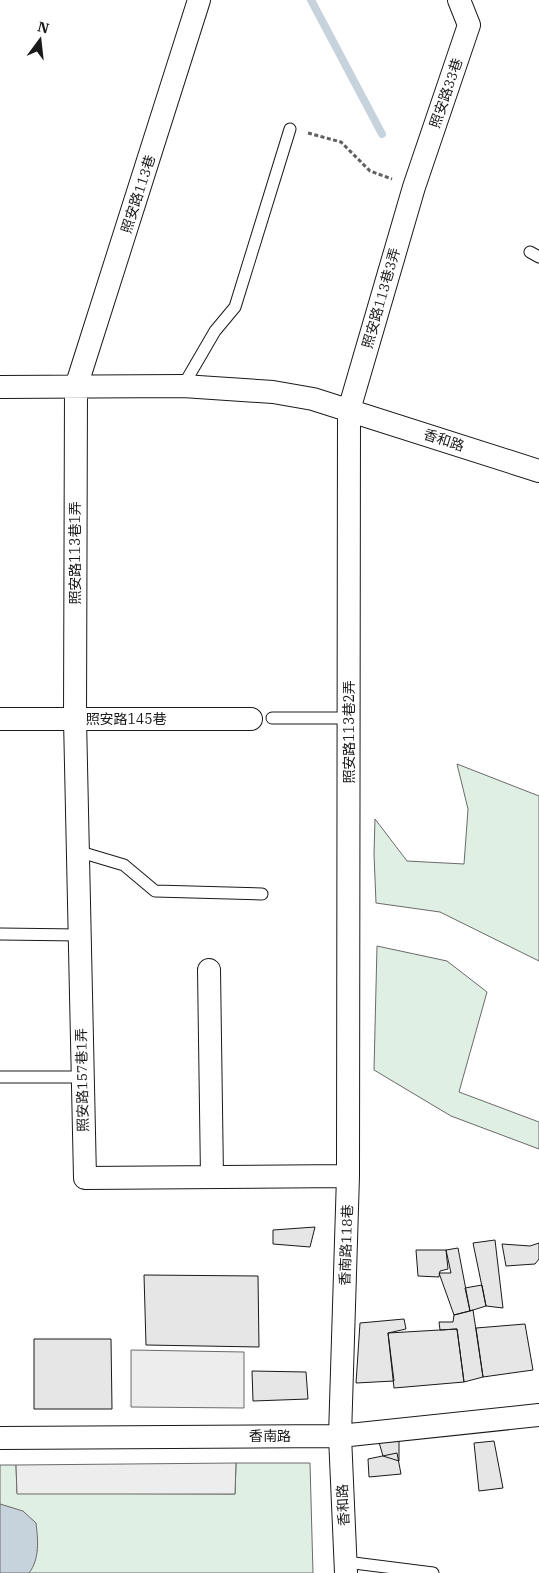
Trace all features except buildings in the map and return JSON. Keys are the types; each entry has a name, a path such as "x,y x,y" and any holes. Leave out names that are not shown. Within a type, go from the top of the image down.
{"street":[{"name":"照安路113巷","path":"76,387 199,0"},
{"name":"照安路33巷","path":"414,187 469,25 459,0"},
{"name":"照安路113巷3弄","path":"349,410 414,187"},
{"path":"0,387 183,386 273,392 313,399 349,410"},
{"name":"照安路113巷1弄","path":"75,719 76,387"},
{"name":"香和路","path":"349,410 539,470"},
{"name":"照安路113巷2弄","path":"348,1053 349,410"},
{"name":"照安路145巷","path":"0,719 262,719"},
{"name":"照安路157巷1弄","path":"75,719 85,1178 348,1176"},
{"path":"209,970 212,1177"},
{"name":"香南路118巷","path":"340,1436 348,1176 348,1053"},
{"name":"香南路","path":"0,1438 340,1436 539,1415"},
{"name":"香和路","path":"340,1436 346,1568"}],"lane":[{"path":"183,386 215,331 235,307 290,128"},
{"path":"262,719 349,718"},
{"path":"77,851 124,865 155,891 262,894"},
{"path":"0,934 79,935"},
{"path":"0,1077 82,1077"},
{"path":"346,1568 433,1573"}],"path":[{"path":"290,128 341,142 370,171 414,187"}],"green space":[{"path":"457,764 539,796 539,961 440,912 376,903 375,819 407,861 464,864 468,809"},
{"path":"377,946 447,961 487,992 459,1092 539,1122 539,1149 451,1116 374,1070"},
{"path":"236,1463 310,1463 313,1573 0,1573 0,1465 16,1465 17,1493 235,1494"}],"shaded area":[{"path":"131,1350 244,1352 244,1408 131,1407"},
{"path":"236,1463 235,1494 17,1494 16,1465"},
{"path":"0,1504 23,1511 36,1523 37,1555 29,1573 0,1573"}],"waterway":[{"path":"311,0 382,134"}]}
